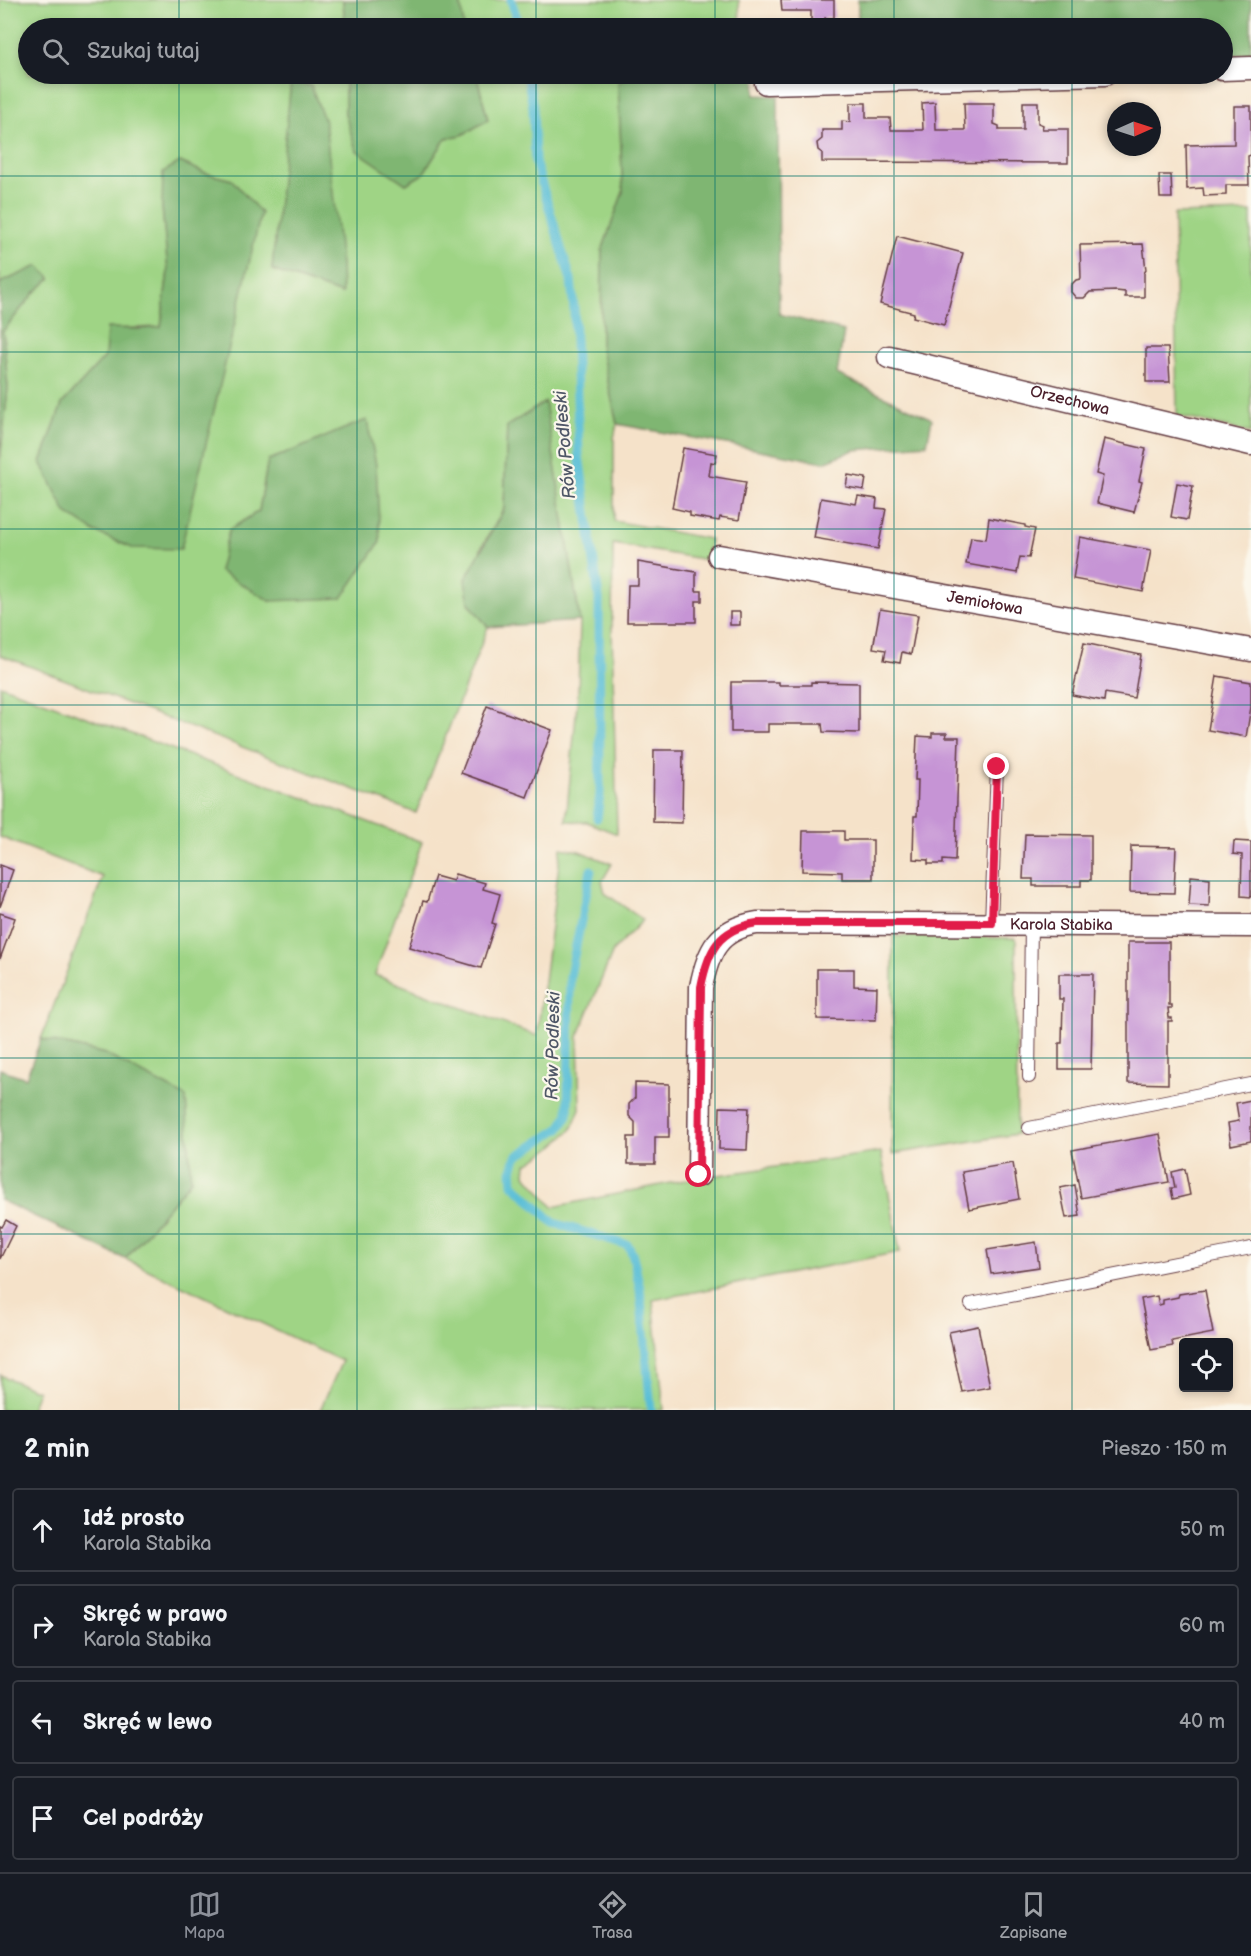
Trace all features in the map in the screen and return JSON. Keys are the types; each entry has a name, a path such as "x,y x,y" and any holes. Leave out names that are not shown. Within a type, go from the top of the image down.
{"street":[{"path":"1233,69 1251,68"},
{"name":"Orzechowa","path":"889,357 1251,444"},
{"name":"Jemiołowa","path":"719,556 1251,650"},
{"name":"Karola Stabika","path":"699,1175 701,987 706,962 715,946 732,929 757,923 1251,926"}],"lane":[{"path":"992,923 997,767"},
{"path":"1029,1077 1031,924"},
{"path":"1029,1128 1251,1084"},
{"path":"971,1304 1251,1248"}],"green space":[{"path":"0,0 343,0 344,18 18,18 18,84 292,84 272,270 341,294 341,264 293,84 345,84 345,114 392,173 406,184 423,174 446,138 462,135 488,120 479,84 618,84 623,192 602,251 601,349 617,424 614,438 614,521 710,539 707,560 613,544 612,628 617,834 587,822 566,821 578,693 580,621 545,403 507,426 504,509 481,548 469,603 488,627 416,813 0,655 0,461 8,388 3,331 34,293 51,278 38,267 0,283","holes":["180,162 205,173 232,180 95,532 62,404 105,357 108,329 161,327 168,271 162,207","294,451 270,601 229,530 259,511 268,460"]},
{"path":"343,0 460,0 463,18 344,18"},
{"path":"460,0 739,0 740,18 463,18"},
{"path":"858,0 1251,0 1251,54 1233,55 1233,18 858,18"},
{"path":"291,84 303,84 311,86 325,122 341,264 342,294 272,270"},
{"path":"345,84 479,84 488,120 462,135 446,138 423,174 406,184 356,150 345,114"},
{"path":"618,84 756,84 755,95 778,96 779,314 844,331 837,374 932,419 927,444 854,450 824,462 617,424 601,349 602,251 623,192"},
{"path":"180,162 205,173 232,180 261,213 181,549 132,548 95,532 66,513 41,462 62,404 105,357 107,328 161,327 168,271 162,207 163,172"},
{"path":"1251,212 1251,433 1177,416 1174,214"},
{"path":"38,266 51,278 34,293 3,331 8,388 0,460 0,283"},
{"path":"545,402 580,621 488,627 469,603 465,580 504,509 507,426"},
{"path":"367,420 376,465 380,542 342,598 270,601 219,571 229,530 259,511 268,460"},
{"path":"0,685 422,842 375,975 537,1036 561,848 579,851 612,864 602,881 605,893 643,920 613,951 578,1037 580,1109 571,1130 551,1148 526,1165 525,1174 553,1207 690,1179 881,1152 900,1252 653,1300 664,1410 320,1410 342,1361 125,1259 191,1180 105,1054 41,1039 103,877 0,837"},
{"path":"893,936 1016,938 1017,1134 892,1154"},
{"path":"41,1039 105,1054 186,1097 191,1180 125,1259 0,1200 0,1069 26,1078"},
{"path":"0,1375 38,1391 31,1410 0,1410"}],"building":[{"path":"781,0 834,0 834,18 811,18 811,11 782,11"},
{"path":"935,102 936,130 965,130 964,103 994,103 994,124 999,126 999,130 1023,130 1023,102 1038,102 1038,123 1043,125 1042,129 1068,129 1068,163 822,162 822,153 818,150 817,143 822,139 822,130 842,130 842,121 850,122 850,103 866,103 866,118 890,118 891,130 923,130 922,103"},
{"path":"1234,106 1251,106 1249,185 1226,185 1226,195 1204,196 1203,188 1187,189 1186,145 1234,144"},
{"path":"1159,175 1171,175 1172,198 1160,198"},
{"path":"897,236 963,253 944,325 913,317 914,313 880,304"},
{"path":"1143,244 1146,270 1144,297 1125,297 1125,292 1116,291 1090,292 1084,298 1076,298 1071,292 1071,285 1081,279 1080,245"},
{"path":"1146,348 1168,348 1170,382 1146,382"},
{"path":"1104,439 1146,449 1139,481 1142,482 1134,512 1097,503 1103,476 1096,474"},
{"path":"683,448 717,454 715,463 711,462 709,476 746,482 739,520 720,517 719,521 690,516 690,512 672,508"},
{"path":"848,475 866,478 864,490 846,487"},
{"path":"1177,483 1193,486 1187,520 1171,517"},
{"path":"858,496 877,499 876,508 886,509 878,549 814,538 821,498 856,504"},
{"path":"989,518 1035,529 1029,558 1020,557 1017,573 966,564 971,537 986,539"},
{"path":"1080,537 1151,550 1143,592 1073,579"},
{"path":"638,562 696,572 696,591 702,591 702,601 696,601 696,622 627,622 628,585 638,585"},
{"path":"880,609 918,615 911,654 902,652 900,663 884,660 886,650 873,648"},
{"path":"730,612 740,612 740,625 730,625"},
{"path":"1084,643 1141,655 1134,698 1105,693 1104,701 1072,695"},
{"path":"1217,676 1251,682 1251,707 1246,737 1208,730"},
{"path":"731,682 779,682 779,685 811,685 811,682 859,683 859,733 823,732 822,724 768,724 768,732 731,732"},
{"path":"487,706 552,730 527,797 461,773"},
{"path":"932,733 947,733 946,737 959,737 955,861 943,860 943,864 928,864 928,860 913,859 914,816 917,816 918,780 915,780 917,736 932,737"},
{"path":"654,750 683,750 682,823 653,822"},
{"path":"803,831 844,831 844,840 873,840 873,879 842,879 842,872 802,871"},
{"path":"1025,834 1091,835 1091,880 1081,880 1081,886 1033,886 1033,879 1023,879"},
{"path":"1234,841 1251,842 1251,897 1241,896 1242,855 1233,854"},
{"path":"1131,846 1176,847 1174,893 1130,892"},
{"path":"0,865 13,870 0,907"},
{"path":"455,874 485,883 483,889 500,894 492,923 495,924 481,968 409,947 423,901 427,902 435,876 453,881"},
{"path":"1191,876 1210,878 1209,906 1189,905"},
{"path":"0,913 15,918 0,959"},
{"path":"1128,942 1169,942 1169,1005 1172,1005 1172,1008 1168,1008 1169,1018 1172,1018 1172,1021 1168,1021 1168,1084 1128,1083"},
{"path":"817,969 854,969 854,986 877,987 876,1020 817,1019"},
{"path":"1059,974 1093,974 1091,1069 1059,1069 1063,999 1059,999"},
{"path":"635,1083 669,1084 669,1137 655,1137 655,1164 628,1164 628,1137 635,1137 635,1122 629,1116 629,1104 635,1098"},
{"path":"1251,1100 1251,1141 1231,1145 1228,1123 1239,1121 1236,1103"},
{"path":"720,1107 749,1108 747,1150 719,1149"},
{"path":"1160,1134 1169,1182 1081,1198 1072,1150"},
{"path":"1013,1163 1019,1199 969,1209 962,1172"},
{"path":"1185,1169 1190,1195 1173,1199 1171,1188 1175,1188 1172,1172"},
{"path":"1075,1185 1080,1216 1066,1218 1060,1188"},
{"path":"6,1220 16,1226 0,1259 0,1226 2,1227"},
{"path":"1036,1242 1039,1267 991,1274 987,1250"},
{"path":"1205,1290 1213,1333 1179,1338 1172,1341 1173,1346 1151,1350 1141,1299 1157,1296 1159,1305 1163,1304 1163,1300 1178,1297 1179,1294"},
{"path":"978,1326 990,1387 962,1392 949,1332"}],"waterway":[{"name":"Rów Podleski","path":"511,0 517,18"},
{"name":"Rów Podleski","path":"529,84 533,107 535,162 571,280 574,309 579,455 599,598 600,794 597,818"},
{"name":"Rów Podleski","path":"591,870 570,976 568,1115 560,1128 516,1157 512,1170 513,1184 554,1223 628,1245 633,1256 640,1289 651,1410"}],"route":[{"path":"699,1175 701,987 706,962 715,946 732,929 757,923 992,923 997,767"}]}
